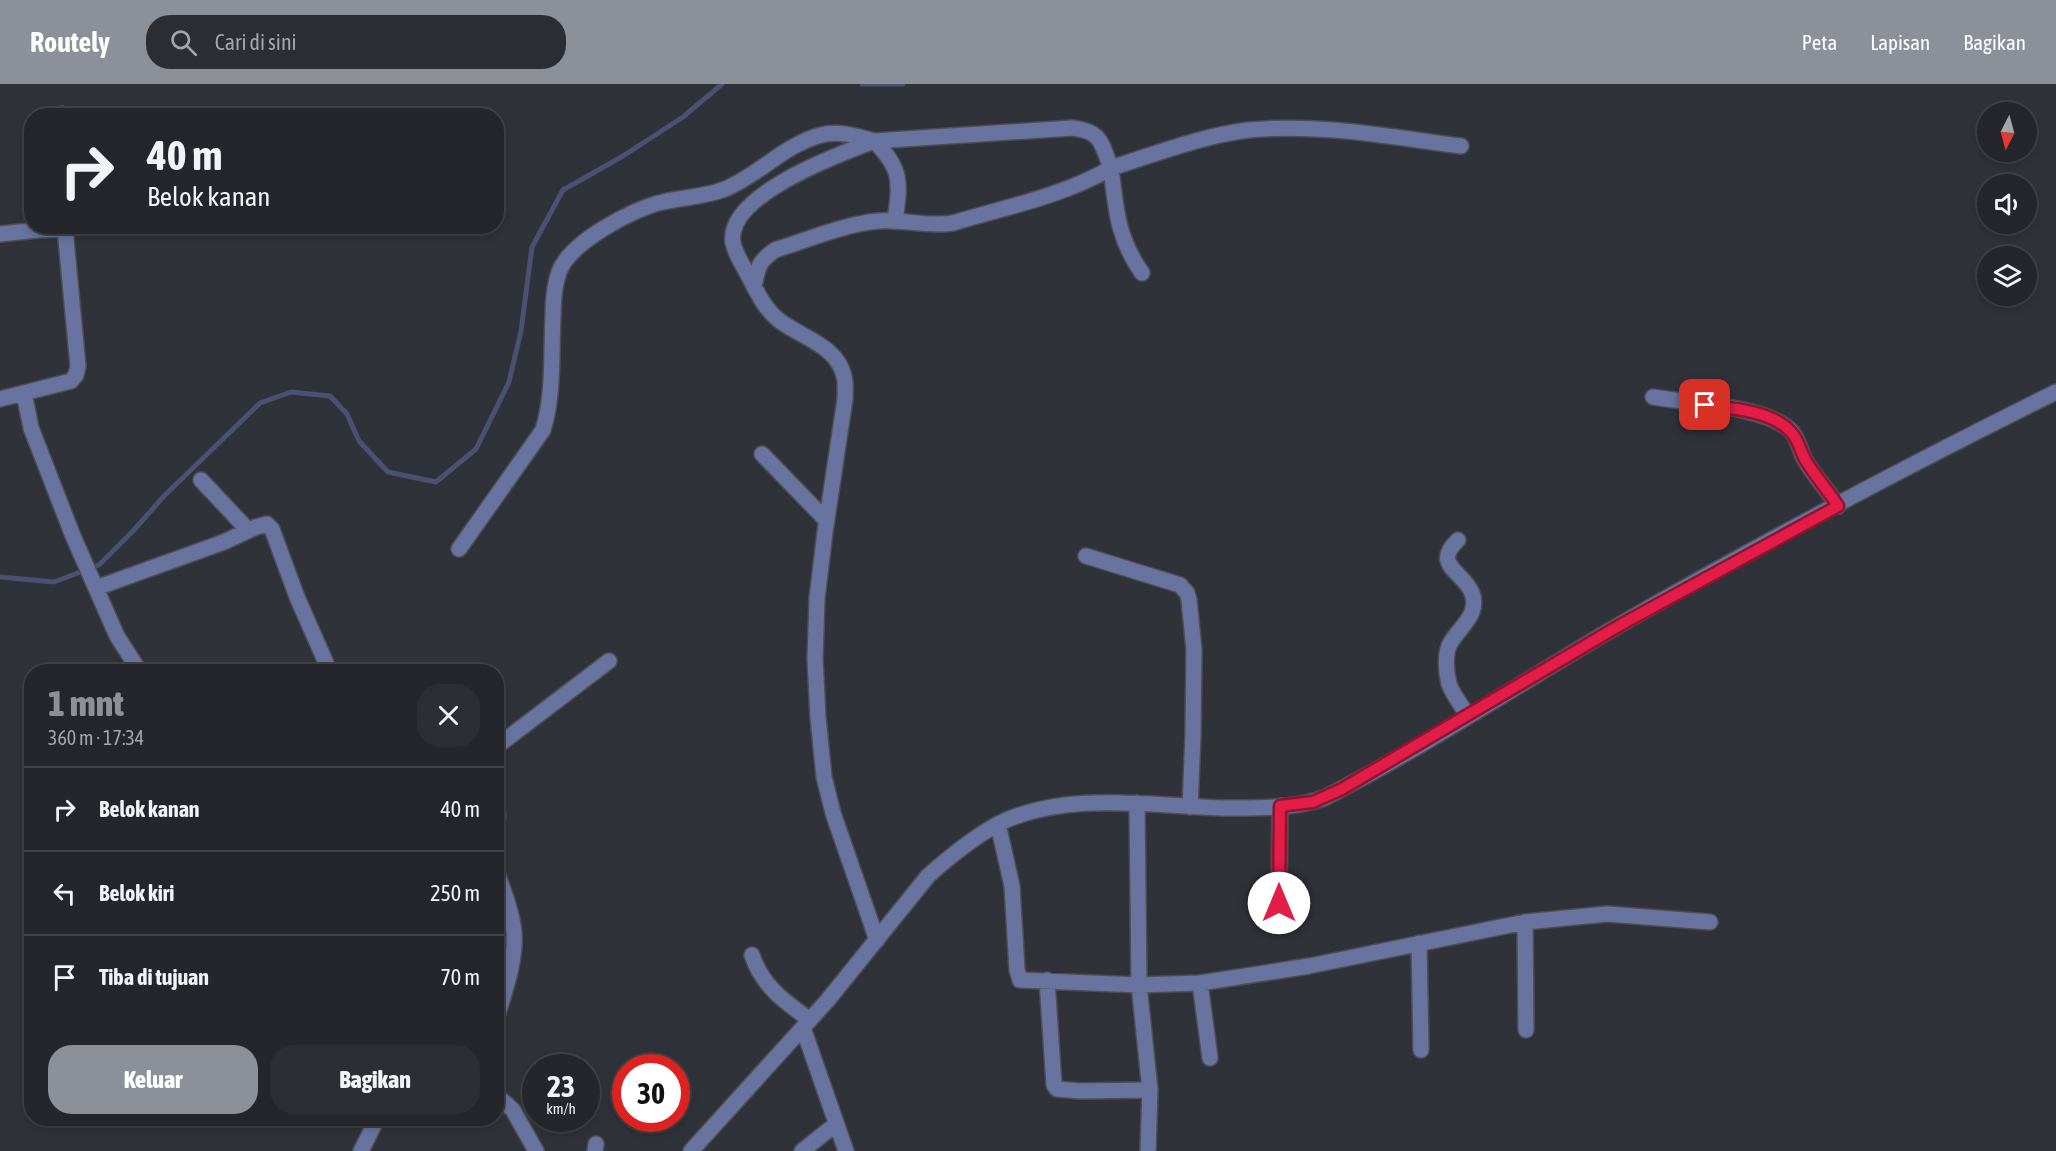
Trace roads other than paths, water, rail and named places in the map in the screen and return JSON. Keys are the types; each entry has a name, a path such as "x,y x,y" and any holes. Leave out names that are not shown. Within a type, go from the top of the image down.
{"street":[{"path":"459,549 543,430 549,395 554,297 560,270 569,258 587,240 635,211 664,202 707,195 726,189 808,139 833,133 874,141 1072,128 1087,130 1096,135 1112,168 1116,216 1129,254 1142,273"},
{"path":"754,286 763,258 775,250 859,224 878,221 940,225 953,223 1085,182 1112,168 1195,142 1248,130 1334,130 1461,146"},
{"path":"874,141 889,155 895,166 898,181 896,221"},
{"path":"874,141 824,159 773,188 740,218 735,229 733,243 764,305 779,320 830,351 838,361 845,377 846,399 826,520 817,598 815,659 818,717 824,777 836,824 877,940"},
{"path":"0,234 24,231"},
{"path":"0,399 71,381 76,375 78,366 66,234"},
{"path":"691,1151 806,1024 928,876 944,861 998,825 1041,809 1064,805 1137,803 1190,807 1280,806 1313,802 1324,798 1622,624 1903,469 2056,392"},
{"path":"24,393 31,428 83,559 123,648 134,664"},
{"path":"1653,397 1732,408 1779,422 1798,440 1805,459 1838,506"},
{"path":"762,454 826,520"},
{"path":"201,480 248,530"},
{"path":"94,584 224,542 248,530 267,524 272,529 297,597 326,664"},
{"path":"1458,540 1452,545 1448,555 1448,564 1469,587 1473,596 1468,621 1450,644 1447,673 1450,686 1468,716"},
{"path":"1086,556 1180,585 1187,592 1194,671 1190,807"},
{"path":"504,741 609,661"},
{"path":"1137,803 1139,985 1150,1090 1148,1151"},
{"path":"1279,903 1280,806"},
{"path":"998,825 1012,886 1017,976 1020,980 1139,985 1200,983 1309,966 1525,922 1607,914 1710,922"},
{"path":"504,893 511,914 514,935 511,966 504,991"},
{"path":"1525,922 1526,1030"},
{"path":"1419,943 1420,1050"},
{"path":"752,956 764,981 806,1024 846,1151"},
{"path":"1047,980 1054,1085 1057,1089 1150,1090"},
{"path":"1200,983 1210,1058"},
{"path":"504,1102 513,1110 536,1151"},
{"path":"802,1151 837,1124"},
{"path":"361,1151 374,1126"}],"waterway":[{"path":"0,577 54,582 99,565 164,496 260,403 291,392 330,396 347,414 359,441 388,472 436,482 476,449 509,382 521,331 532,247 563,190 623,156 683,117 722,84"},
{"path":"862,84 903,84"}]}
